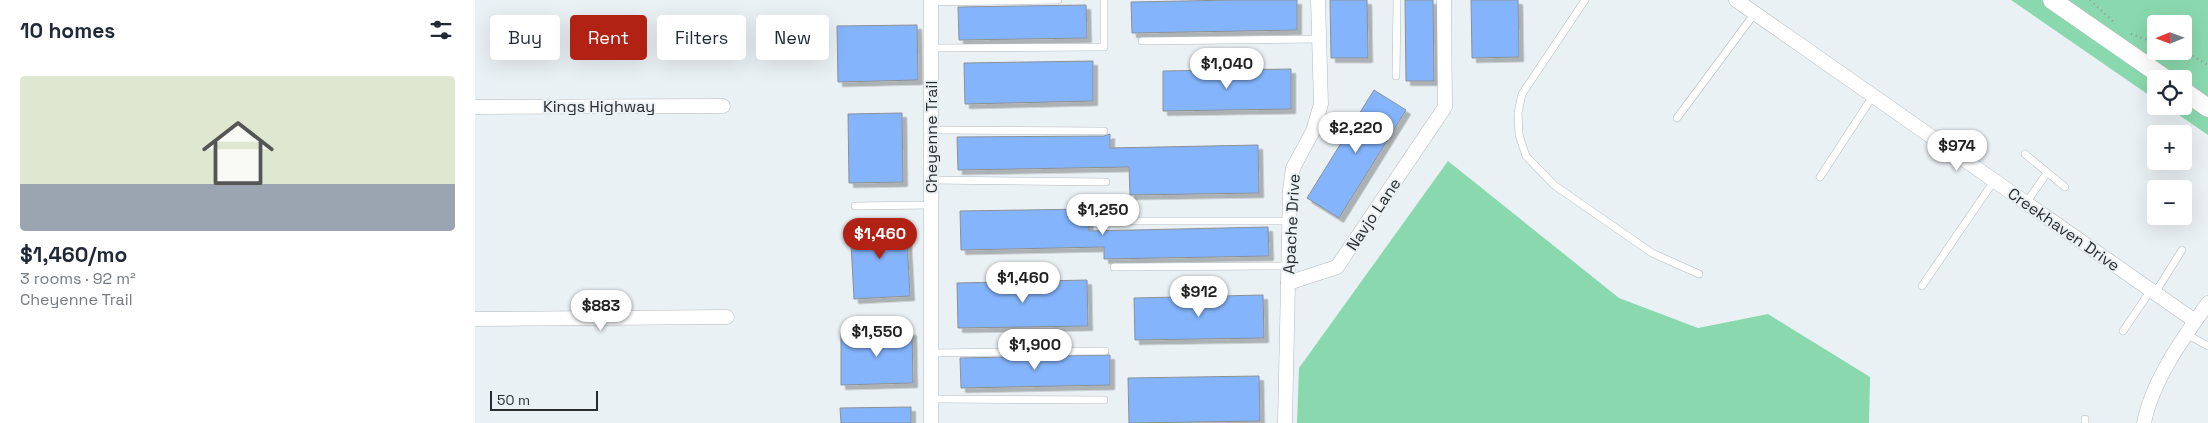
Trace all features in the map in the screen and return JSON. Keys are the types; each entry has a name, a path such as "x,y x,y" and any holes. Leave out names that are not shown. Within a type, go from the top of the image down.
{"street":[{"name":"Apache Drive","path":"1285,423 1289,221 1293,168 1313,131 1321,104 1318,0"},
{"name":"Navjo Lane","path":"1288,283 1337,267 1445,107 1444,0"},
{"name":"Creekhaven Drive","path":"1736,0 2195,321"},
{"path":"2053,0 2152,70"},
{"name":"Cheyenne Trail","path":"931,1 931,423"},
{"path":"2192,97 2208,108"},
{"name":"Kings Highway","path":"475,107 723,106"},
{"path":"2144,423 2148,403 2186,334 2208,303"},
{"path":"475,318 727,317"}],"lane":[{"path":"931,1 1057,0"},
{"path":"931,48 1104,47 1104,0"},
{"path":"1396,76 1397,0"},
{"path":"1585,0 1522,94 1518,113 1519,135 1526,156 1554,185 1652,253 1699,274"},
{"path":"1677,118 1755,13"},
{"path":"1142,41 1319,40"},
{"path":"1820,177 1873,96"},
{"path":"931,130 1105,130"},
{"path":"2025,154 2065,187"},
{"path":"2026,202 2047,173"},
{"path":"931,180 1106,182"},
{"path":"1922,286 1994,180"},
{"path":"855,206 931,205"},
{"path":"1114,221 1289,221"},
{"path":"2123,331 2182,250"},
{"path":"1115,267 1288,266"},
{"path":"2186,334 2208,346"},
{"path":"931,353 1105,351"},
{"path":"931,399 1104,400"}],"path":[{"path":"2090,0 2116,24"},
{"path":"2129,34 2147,40"},
{"path":"2193,56 2208,65"}],"green space":[{"path":"2011,0 2208,0 2208,135 2179,115 2192,115 2192,70 2147,70 2147,94"},
{"path":"1448,161 1619,298 1698,328 1768,314 1870,377 1869,423 1297,423 1299,368"}],"building":[{"path":"1297,0 1297,30 1132,33 1131,2"},
{"path":"1330,0 1367,0 1368,58 1331,58"},
{"path":"1405,0 1433,0 1434,81 1406,81"},
{"path":"1471,0 1518,0 1519,57 1472,58"},
{"path":"1086,5 1087,38 959,40 958,7"},
{"path":"917,25 918,80 838,82 837,26"},
{"path":"1093,61 1093,101 965,104 964,63"},
{"path":"1291,69 1291,109 1163,111 1163,71"},
{"path":"1374,90 1406,110 1339,218 1307,198"},
{"path":"902,113 903,182 849,183 848,114"},
{"path":"1110,134 1110,148 1258,145 1259,193 1130,195 1129,167 958,170 957,137 1104,136"},
{"path":"1088,209 1089,231 1268,227 1269,256 1104,259 1104,247 961,250 960,211"},
{"path":"906,222 910,296 854,299 850,225"},
{"path":"1087,280 1088,326 958,328 957,283"},
{"path":"1263,295 1264,338 1135,340 1134,298"},
{"path":"912,331 913,383 841,385 841,332"},
{"path":"1110,355 1110,385 961,388 960,358"},
{"path":"1259,376 1260,421 1129,423 1128,378"},
{"path":"911,407 911,423 841,423 840,408"}]}
